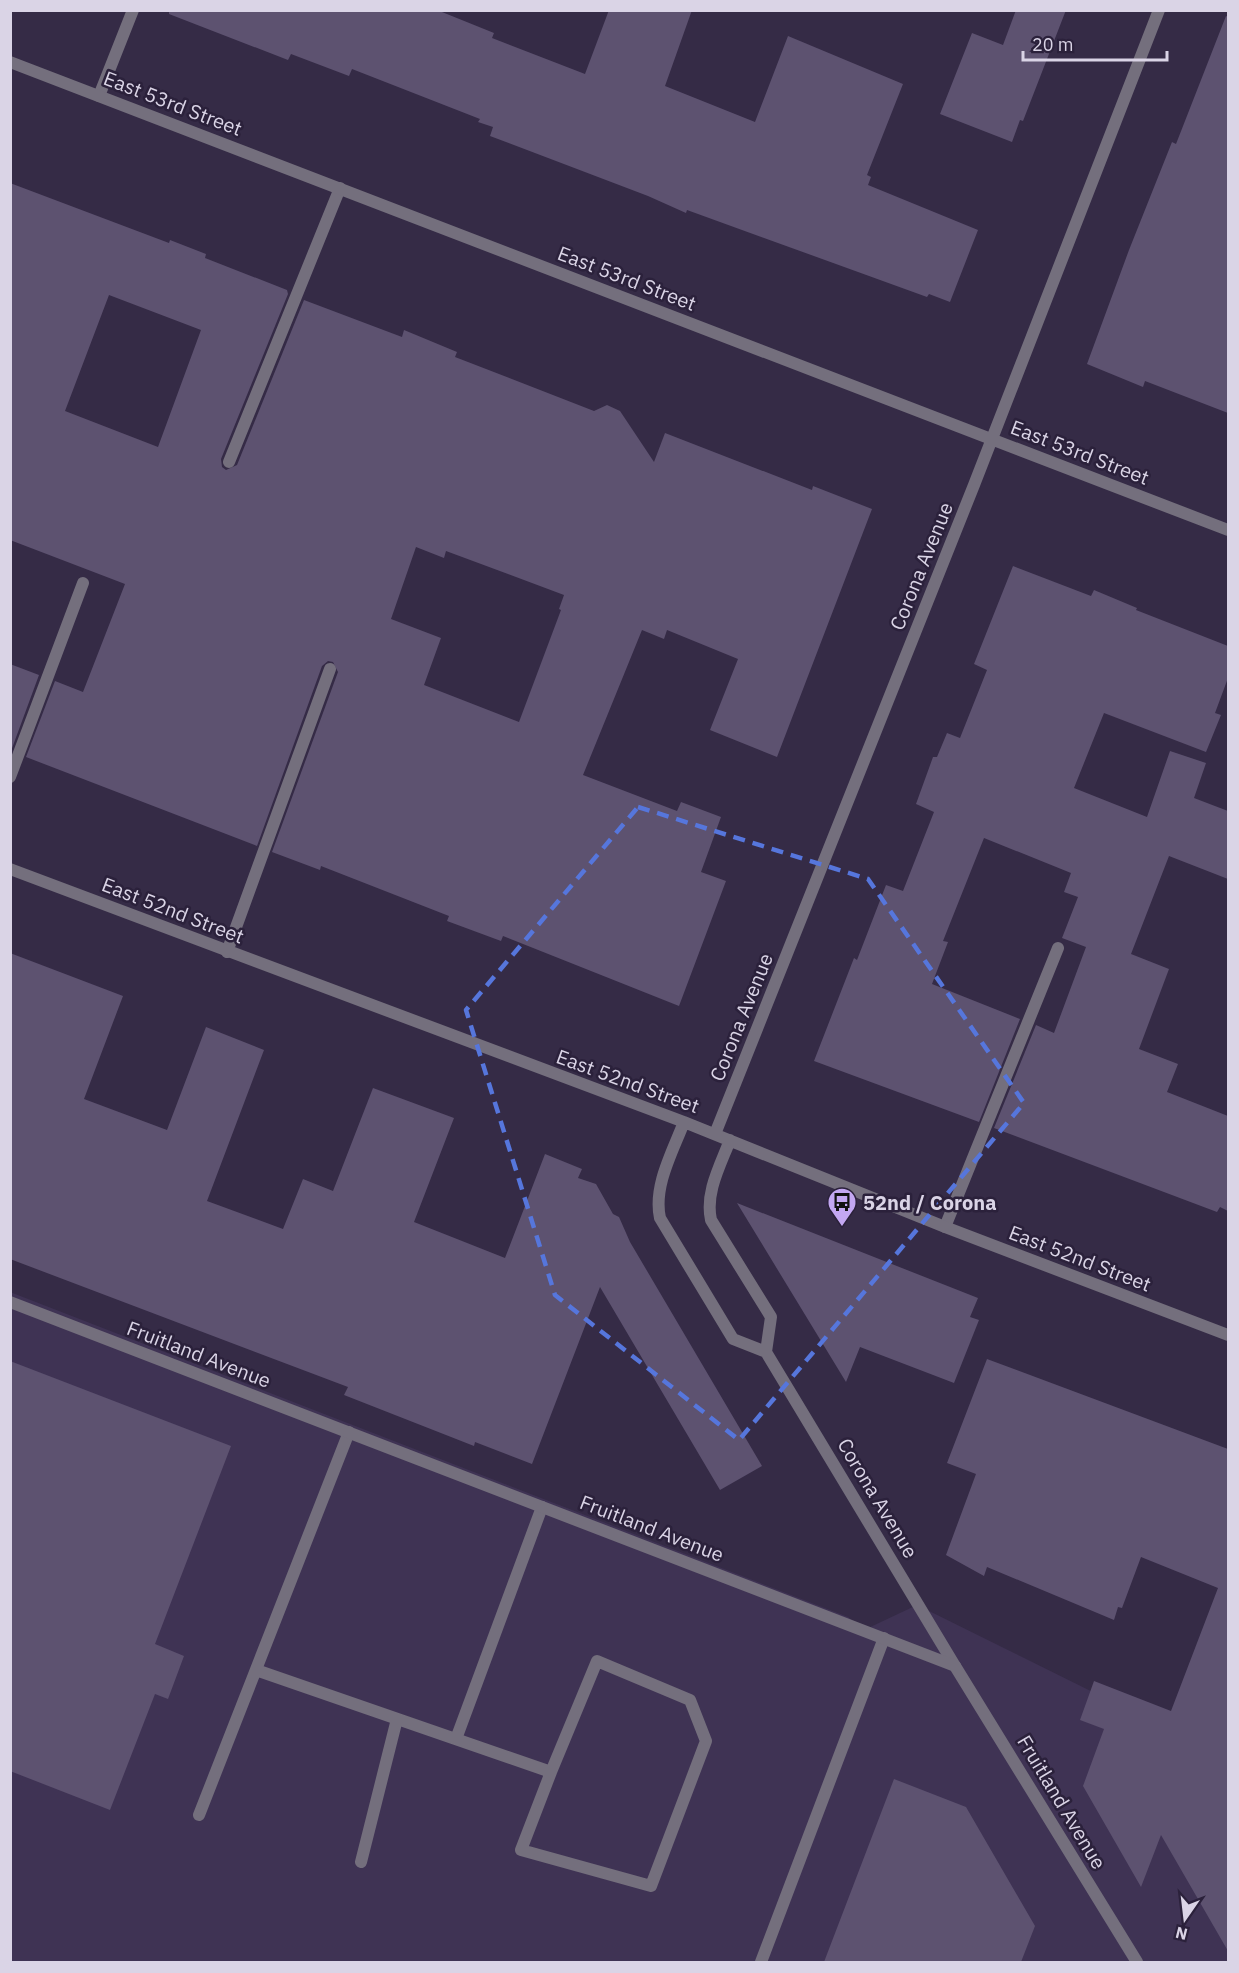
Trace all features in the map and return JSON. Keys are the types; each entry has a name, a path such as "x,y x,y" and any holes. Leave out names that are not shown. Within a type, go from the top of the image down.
{"street":[{"path":"99,96 133,10"},
{"name":"Corona Avenue","path":"715,1134 992,440 1159,10"},
{"name":"East 53rd Street","path":"10,62 1228,530"},
{"path":"229,462 340,188"},
{"path":"10,777 83,583"},
{"path":"227,952 330,669"},
{"name":"East 52nd Street","path":"10,869 684,1122 945,1227 1228,1335"},
{"path":"945,1227 1058,948"},
{"path":"684,1122 661,1185 658,1207 660,1218 733,1339 766,1352 771,1317 711,1220 708,1210 712,1188 730,1140"},
{"name":"Fruitland Avenue","path":"10,1302 955,1666 1137,1962"},
{"name":"Corona Avenue","path":"766,1352 955,1666"},
{"path":"199,1815 349,1432"},
{"path":"456,1739 542,1507"},
{"path":"761,1962 884,1638"},
{"path":"597,1661 690,1700 706,1741 651,1886 521,1850 551,1772 597,1661"},
{"path":"256,1670 551,1772"},
{"path":"361,1862 398,1719"}],"highlighted area":[{"path":"638,807 868,879 1024,1103 739,1440 555,1295 466,1010"}],"shaded area":[{"path":"10,1292 848,1617 864,1630 917,1605 1228,1759 1228,1962 11,1962"}],"building":[{"path":"169,10 437,10 494,33 492,38 585,74 609,10 692,10 665,86 755,122 788,36 903,84 867,175 871,177 868,185 978,230 950,302 929,294 927,297 687,210 686,213 648,196 490,136 493,127 478,122 480,119 352,69 349,76 291,54 288,60 169,14"},
{"path":"1016,10 1066,10 1023,121 1020,120 1012,142 940,114 972,33 1003,45"},
{"path":"1226,16 1228,17 1228,413 1145,381 1143,387 1087,364 1172,142 1176,144"},
{"path":"10,183 169,243 170,240 206,254 205,258 287,290 288,294 221,459 222,467 226,470 237,465 304,300 402,337 404,330 457,352 455,357 594,411 607,405 620,411 654,462 665,433 812,490 813,486 872,509 777,757 710,730 738,659 667,630 664,639 642,630 583,775 677,811 681,802 721,817 701,872 726,881 679,1006 503,936 501,941 447,921 449,916 321,866 320,870 272,852 338,672 333,662 328,661 322,666 257,846 26,757 55,681 83,692 125,584 10,540","holes":["109,295 201,330 158,447 65,411","416,547 444,558 446,551 564,595 559,609 561,610 519,722 424,685 441,638 391,619"]},
{"path":"1013,566 1091,596 1094,590 1137,608 1136,610 1228,646 1228,678 1215,713 1221,715 1206,752 1104,713 1074,788 1147,817 1170,751 1206,763 1194,798 1228,811 1228,879 1169,856 1131,954 1169,969 1139,1049 1178,1064 1167,1092 1228,1116 1228,1211 1220,1207 1217,1212 994,1128 1036,1025 1054,1033 1086,947 1062,938 1078,897 1064,892 1071,873 984,838 943,941 948,942 932,984 1020,1019 979,1122 814,1061 854,958 857,960 886,885 903,891 934,812 916,804 933,757 937,757 947,733 960,738 987,670 974,664"},
{"path":"10,664 39,675 11,751 10,751"},
{"path":"10,953 123,996 84,1099 167,1130 206,1027 264,1050 207,1201 283,1229 303,1179 333,1191 373,1088 454,1118 414,1222 505,1258 545,1154 582,1169 578,1178 596,1184 613,1214 619,1217 630,1242 762,1466 720,1490 600,1287 532,1464 475,1442 474,1446 344,1395 348,1387 10,1259"},
{"path":"737,1203 978,1298 970,1317 979,1320 954,1383 860,1347 846,1382"},
{"path":"987,1359 1228,1449 1228,1951 1161,1835 1141,1887 1083,1786 1104,1729 1080,1720 1094,1681 1171,1711 1218,1588 1141,1557 1122,1608 1118,1607 1114,1620 987,1567 984,1576 946,1555 976,1474 947,1463"},
{"path":"10,1361 231,1446 155,1644 184,1656 168,1699 155,1694 110,1810 10,1771"},
{"path":"894,1779 966,1807 1035,1926 1021,1962 824,1962"}],"place":[{"name":"52nd / Corona","path":"842,1228"}]}
